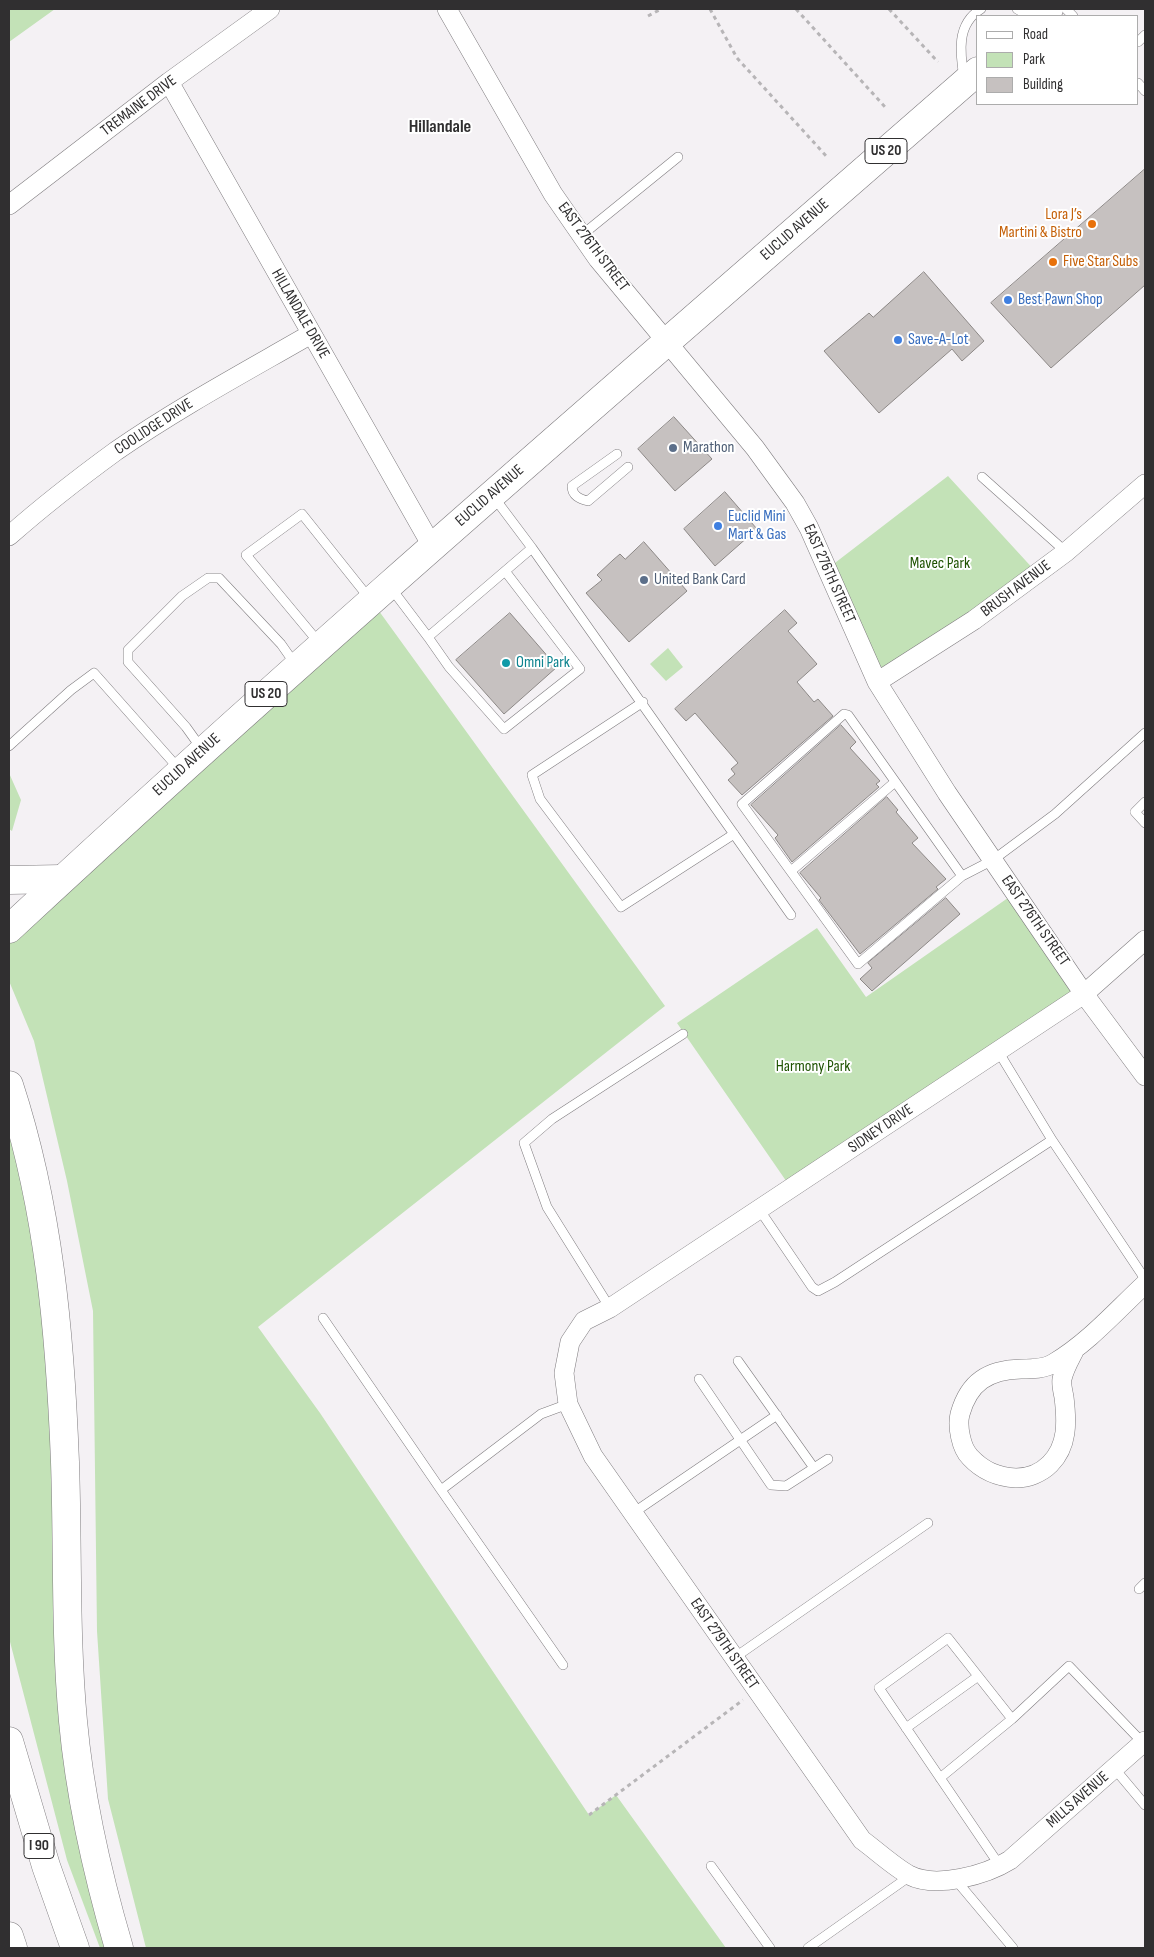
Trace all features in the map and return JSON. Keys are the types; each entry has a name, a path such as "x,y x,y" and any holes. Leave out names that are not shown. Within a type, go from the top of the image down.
{"main road":[{"name":"EUCLID AVENUE","path":"9,929 320,645 667,340 971,77"},
{"path":"9,880 62,879"},
{"path":"9,1085 35,1180 50,1268 63,1423 73,1718 90,1838 119,1948"},
{"name":"I 90","path":"9,1741 43,1857 75,1948"},
{"path":"9,1936 13,1948"}],"street":[{"name":"TREMAINE DRIVE","path":"9,205 169,82 270,9"},
{"name":"EAST 276TH STREET","path":"447,9 554,194 598,259 771,467 795,503 809,528 878,682 947,793 992,860 1084,994 1145,1076"},
{"name":"HILLANDALE DRIVE","path":"169,82 432,546"},
{"name":"COOLIDGE DRIVE","path":"9,536 51,500 116,451 189,404 311,334"},
{"name":"BRUSH AVENUE","path":"878,682 974,620 1066,552 1145,484"},
{"name":"SIDNEY DRIVE","path":"610,1308 1084,994 1145,940"},
{"path":"1074,1351 1062,1379 1066,1436 1058,1456 1044,1470 1025,1478 1003,1477 982,1470 967,1455 960,1436 958,1419 973,1385 991,1374 1051,1365 1074,1351 1145,1284"},
{"name":"EAST 279TH STREET","path":"610,1308 584,1321 570,1342 564,1373 568,1404 593,1456 862,1840 910,1876 947,1881 1006,1863"},
{"name":"MILLS AVENUE","path":"1006,1863 1144,1742"}],"lane":[{"path":"971,77 960,42 965,25 974,13 981,9"},
{"path":"582,235 678,157"},
{"path":"617,454 572,486 574,494 581,499 588,500 628,467"},
{"path":"982,477 1066,552"},
{"path":"492,494 642,702 791,915"},
{"path":"320,645 246,555 302,514 380,593 428,637 449,668 504,729 580,669 505,571"},
{"path":"428,637 532,548"},
{"path":"203,750 186,727 128,662 128,650 182,596 208,578 219,578 282,644 297,666"},
{"path":"9,746 70,690 94,673 180,771"},
{"path":"642,702 532,775 540,799 620,908 734,834"},
{"path":"962,876 848,715 844,714 742,804 858,964 962,876 992,860 1055,814 1145,733"},
{"path":"791,871 896,782"},
{"path":"1145,802 1135,812 1145,823"},
{"path":"610,1308 547,1207 524,1143 552,1119 683,1034"},
{"path":"998,1051 1052,1140 1145,1279"},
{"path":"759,1209 812,1286 818,1291 844,1277 1052,1140"},
{"path":"323,1318 563,1666"},
{"path":"738,1361 814,1468"},
{"path":"699,1379 739,1441 771,1485 786,1486 828,1459"},
{"path":"441,1490 541,1414 568,1404"},
{"path":"633,1513 777,1416"},
{"path":"734,1658 928,1523"},
{"path":"1006,1863 940,1778 879,1688 948,1638 1012,1719"},
{"path":"940,1778 1012,1719 1069,1666 1144,1742"},
{"path":"906,1728 977,1677"},
{"path":"1114,1768 1145,1805"},
{"path":"711,1866 770,1948"},
{"path":"808,1948 910,1876"},
{"path":"955,1879 1013,1948"}],"path":[{"path":"648,16 661,9"},
{"path":"710,9 736,58 828,158"},
{"path":"796,9 886,108"},
{"path":"889,9 938,62"},
{"path":"589,1815 756,1690"}],"green space":[{"path":"9,9 55,9 9,42"},
{"name":"Mavec Park","path":"948,476 1037,573 877,682 827,569"},
{"path":"371,600 665,1006 258,1327 320,1413 589,1815 616,1795 726,1948 146,1948 108,1799 97,1631 93,1311 67,1181 34,1041 9,981 9,929"},
{"path":"668,648 683,667 666,681 650,664"},
{"path":"9,773 21,800 12,831 9,829"},
{"name":"Harmony Park","path":"1015,893 1084,994 791,1188 677,1023 817,928 866,997"},
{"path":"9,1127 33,1225 110,1948 100,1948 67,1860 9,1638"}],"building":[{"path":"1145,169 1145,285 1051,368 991,303"},
{"path":"924,272 984,341 962,361 952,349 879,413 824,351 869,313 873,317"},
{"path":"674,417 712,459 675,491 638,449"},
{"path":"725,492 757,529 715,566 684,529"},
{"path":"644,542 687,591 629,642 586,593 602,580 597,575 613,560 620,554 625,559"},
{"path":"785,610 797,623 788,631 817,664 797,682 814,702 818,699 833,716 742,795 728,780 735,774 731,769 738,763 695,713 686,721 675,709"},
{"name":"Omni Park","path":"510,613 557,667 504,714 456,660"},
{"path":"841,725 856,742 850,748 880,781 876,784 879,787 792,862 775,838 778,835 751,805"},
{"path":"887,797 898,810 896,812 918,838 912,843 946,879 936,887 938,889 860,954 819,900 821,898 800,873"},
{"path":"946,898 960,914 872,991 860,979 872,968 868,963"}],"place":[{"name":"Lora J’s Martini & Bistro","path":"1092,224"},
{"name":"Five Star Subs","path":"1053,262"},
{"name":"Best Pawn Shop","path":"1008,300"},
{"name":"Save-A-Lot","path":"898,340"},
{"name":"Marathon","path":"673,448"},
{"name":"Euclid Mini Mart & Gas","path":"718,526"},
{"name":"United Bank Card","path":"644,580"},
{"name":"Omni Park","path":"506,663"}],"district":[{"name":"Hillandale","path":"440,127"}]}
